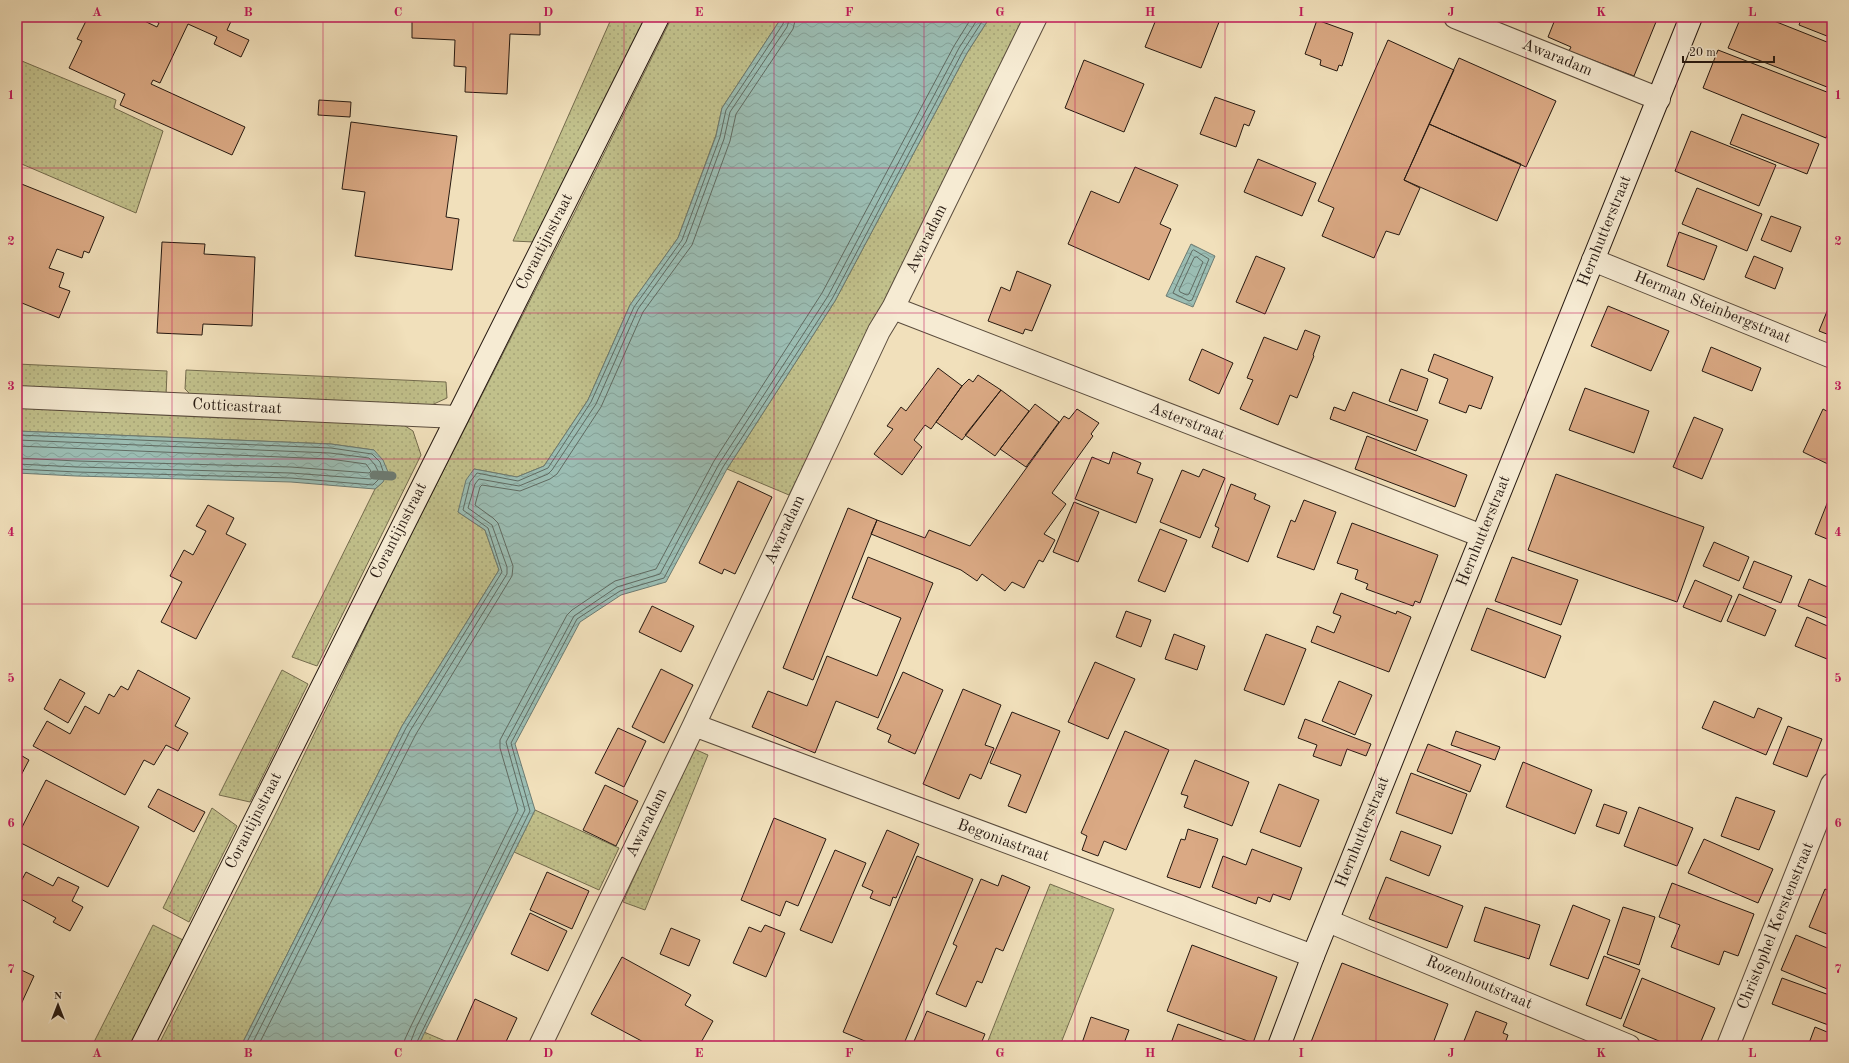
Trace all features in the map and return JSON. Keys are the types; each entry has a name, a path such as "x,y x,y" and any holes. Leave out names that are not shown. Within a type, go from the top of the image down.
{"street":[{"name":"Corantijnstraat","path":"142,1046 658,17"},
{"name":"Awaradam","path":"540,1046 694,725 879,331 893,308 1036,17"},
{"name":"Awaradam","path":"1455,17 1659,99"},
{"name":"Hernhutterstraat","path":"1279,1046 1313,956 1691,17"},
{"name":"Herman Steinbergstraat","path":"1593,260 1832,357"},
{"name":"Asterstraat","path":"893,308 1482,536"},
{"name":"Cotticastraat","path":"17,397 457,417"},
{"name":"Begoniastraat","path":"694,725 1313,956"},
{"name":"Christophel Kerstenstraat","path":"1728,1046 1832,784"},
{"name":"Rozenhoutstraat","path":"1328,921 1629,1046"}],"shaded area":[{"path":"612,17 647,17 534,242 513,241"},
{"path":"672,17 782,17 722,108 716,135 678,238 630,305 588,400 544,466 517,477 474,469 458,512 485,530 499,570 402,726 241,1046 158,1046 277,811 400,556 573,216"},
{"path":"990,17 1027,17 789,495 727,469 835,301 967,53"},
{"path":"17,59 116,100 114,108 163,131 136,213 17,162"},
{"path":"17,364 167,371 166,397 17,390"},
{"path":"186,370 446,382 447,398 425,408 192,396 185,389"},
{"path":"17,405 402,424 413,431 421,455 317,666 292,657 375,489 383,482 374,450 331,444 17,431"},
{"path":"282,670 308,684 250,802 219,795"},
{"path":"692,748 708,755 645,910 623,902"},
{"path":"212,808 237,826 189,922 163,908"},
{"path":"535,810 619,848 599,890 514,852"},
{"path":"1050,884 1114,909 1061,1043 1069,1046 986,1046"},
{"path":"153,925 183,940 130,1046 92,1046"},
{"path":"424,1032 457,1046 418,1046"}],"water":[{"path":"782,17 990,17 967,53 835,301 727,469 666,582 621,595 580,622 515,744 535,810 418,1046 241,1046 402,726 499,570 485,530 458,512 466,480 474,469 517,477 544,466 588,400 630,305 678,238 716,136 722,108"},
{"path":"1191,244 1215,256 1193,307 1166,296"},
{"path":"17,431 331,444 374,450 383,460 388,472 383,482 375,489 291,482 17,473"}],"building":[{"path":"88,17 136,17 157,27 159,23 149,17 233,17 227,30 249,40 241,57 214,44 217,37 188,24 160,83 153,80 151,84 245,127 232,155 120,105 125,94 69,68 82,41 77,39"},
{"path":"412,17 540,17 540,35 510,34 507,94 465,92 466,67 454,66 455,40 412,38"},
{"path":"1157,17 1221,17 1201,68 1145,47"},
{"path":"1515,17 1526,17 1524,21"},
{"path":"1556,17 1658,17 1634,76 1569,51 1571,47 1548,37"},
{"path":"1741,17 1764,17 1832,44 1832,89 1728,48"},
{"path":"1772,17 1784,17 1783,21"},
{"path":"1802,17 1824,17 1830,19 1832,17 1832,38 1799,25"},
{"path":"1317,20 1353,33 1342,66 1339,65 1337,71 1320,65 1321,60 1305,54"},
{"path":"1388,40 1454,70 1404,180 1420,188 1399,235 1386,231 1374,258 1322,236 1334,208 1318,201"},
{"path":"1718,50 1832,94 1832,122 1826,138 1703,88"},
{"path":"1459,58 1556,101 1526,167 1429,124"},
{"path":"1084,60 1144,84 1124,132 1065,108"},
{"path":"1215,97 1255,111 1249,126 1244,124 1236,147 1200,134"},
{"path":"319,100 351,102 350,117 318,115"},
{"path":"1742,114 1819,144 1807,174 1730,144"},
{"path":"351,122 457,136 446,217 459,219 452,270 355,256 365,192 342,189"},
{"path":"1429,124 1521,164 1497,221 1404,180"},
{"path":"1691,131 1776,165 1759,206 1675,171"},
{"path":"1258,159 1316,183 1302,216 1244,192"},
{"path":"1135,167 1178,185 1160,224 1171,229 1149,280 1068,244 1091,191 1119,203"},
{"path":"19,183 104,217 89,253 84,251 82,258 57,249 49,268 64,273 59,287 70,291 59,318 17,301 17,184"},
{"path":"1697,188 1762,214 1747,251 1682,224"},
{"path":"1771,216 1801,227 1791,252 1761,240"},
{"path":"1679,232 1717,246 1704,280 1667,266"},
{"path":"162,242 205,244 204,254 255,257 252,326 203,324 202,335 157,333"},
{"path":"1256,256 1285,268 1265,314 1236,302"},
{"path":"1754,256 1783,268 1775,289 1745,277"},
{"path":"1017,271 1051,285 1032,331 1025,329 1023,334 988,321 1001,287 1010,291"},
{"path":"1832,299 1832,336 1819,331"},
{"path":"1608,306 1669,331 1651,371 1591,346"},
{"path":"1305,330 1320,336 1313,355 1314,356 1297,398 1290,395 1278,425 1240,409 1253,380 1247,378 1264,337 1297,350"},
{"path":"1711,347 1761,368 1752,391 1702,371"},
{"path":"1202,349 1233,363 1219,394 1189,380"},
{"path":"1434,354 1493,377 1481,409 1469,405 1466,413 1439,403 1448,379 1428,371"},
{"path":"938,368 962,386 931,429 925,425 914,440 922,447 902,475 874,454 893,429 887,426 901,407 906,411"},
{"path":"1401,369 1428,379 1417,411 1389,401"},
{"path":"978,375 1001,390 962,440 936,422 962,386 969,379 973,382"},
{"path":"1585,388 1649,411 1634,453 1569,430"},
{"path":"1001,390 1029,411 995,456 965,435"},
{"path":"1353,392 1428,420 1416,451 1330,419 1334,407 1345,411"},
{"path":"1035,404 1059,422 1026,467 1000,449"},
{"path":"1077,409 1099,423 1091,434 1093,436 1052,493 1066,504 1044,534 1055,540 1043,562 1039,560 1024,588 1012,582 1005,591 982,574 977,581 961,570 871,534 877,520 925,538 929,530 970,546 1064,416 1069,419"},
{"path":"1823,409 1832,414 1832,466 1803,452"},
{"path":"1694,417 1723,429 1702,479 1673,467"},
{"path":"1367,436 1467,475 1455,507 1355,469"},
{"path":"1113,452 1141,463 1137,473 1153,479 1136,523 1075,499 1092,457 1109,464"},
{"path":"1203,469 1225,478 1200,538 1160,522 1182,470 1199,477"},
{"path":"1556,474 1704,527 1677,602 1528,550"},
{"path":"738,481 772,497 735,574 724,569 722,574 699,563"},
{"path":"1231,484 1256,494 1254,499 1270,506 1248,562 1212,547 1219,528 1215,526"},
{"path":"1832,491 1832,541 1815,534"},
{"path":"1304,500 1336,512 1314,570 1277,557 1291,520 1295,522"},
{"path":"1074,502 1099,512 1078,562 1053,552"},
{"path":"208,505 234,518 226,534 246,544 196,639 161,622 182,582 170,576 184,550 193,555 206,531 196,526"},
{"path":"848,508 877,520 813,680 783,668"},
{"path":"1352,523 1438,555 1420,603 1415,601 1413,606 1366,589 1368,584 1355,579 1358,570 1337,563"},
{"path":"1160,529 1187,540 1165,592 1138,581"},
{"path":"1714,542 1749,557 1739,581 1703,566"},
{"path":"868,557 933,583 878,718 836,701 815,753 752,727 768,691 807,706 827,656 877,676 901,618 852,598"},
{"path":"1512,557 1578,580 1561,625 1495,601"},
{"path":"1754,561 1792,576 1781,603 1743,588"},
{"path":"1809,579 1832,589 1832,620 1798,606"},
{"path":"1695,580 1732,596 1721,622 1683,607"},
{"path":"1341,593 1396,614 1397,611 1411,617 1389,672 1311,642 1317,626 1334,633 1341,616 1333,613"},
{"path":"1739,594 1776,610 1765,636 1727,621"},
{"path":"652,606 694,626 681,652 639,632"},
{"path":"1487,608 1561,636 1545,678 1471,650"},
{"path":"1126,611 1151,620 1141,647 1116,637"},
{"path":"1807,617 1832,628 1832,661 1795,646"},
{"path":"1174,634 1205,646 1197,670 1165,659"},
{"path":"1266,634 1306,649 1284,705 1244,690"},
{"path":"1095,662 1135,679 1108,739 1068,722"},
{"path":"661,669 693,685 664,743 632,727"},
{"path":"138,670 190,698 175,726 188,733 178,751 166,745 154,765 144,760 125,795 33,746 47,721 70,734 85,706 99,714 109,694 114,697 121,686 128,690"},
{"path":"903,672 943,690 915,754 888,742 891,735 877,729"},
{"path":"60,679 85,693 68,723 44,709"},
{"path":"1339,681 1372,695 1355,735 1322,721"},
{"path":"963,689 1001,705 985,745 994,748 981,779 970,774 959,799 923,784"},
{"path":"1714,701 1754,718 1758,708 1782,718 1766,755 1702,728"},
{"path":"1012,712 1060,731 1026,813 1008,806 1021,775 990,763"},
{"path":"1305,719 1371,744 1366,756 1347,749 1341,766 1313,756 1317,745 1298,738"},
{"path":"1788,726 1822,739 1807,777 1773,764"},
{"path":"618,728 646,741 624,787 595,773"},
{"path":"1125,731 1169,750 1126,850 1104,841 1098,856 1082,850 1087,836 1081,833"},
{"path":"1456,731 1500,747 1495,760 1451,745"},
{"path":"1428,744 1481,765 1470,792 1417,771"},
{"path":"17,753 29,760 17,783"},
{"path":"1195,760 1249,782 1232,826 1184,807 1188,796 1181,794"},
{"path":"1523,762 1592,790 1575,834 1506,807"},
{"path":"1411,773 1467,794 1452,834 1396,813"},
{"path":"46,780 139,827 108,887 17,841 17,837"},
{"path":"1279,784 1319,800 1300,847 1260,832"},
{"path":"605,785 638,801 616,846 583,830"},
{"path":"158,789 205,812 194,832 148,807"},
{"path":"1736,797 1775,811 1759,850 1721,836"},
{"path":"1604,804 1627,812 1619,834 1596,826"},
{"path":"1639,807 1693,828 1677,866 1624,846"},
{"path":"774,818 826,839 798,906 786,901 780,916 741,900"},
{"path":"1188,829 1218,839 1200,888 1167,877 1181,839 1185,840"},
{"path":"887,830 919,844 896,898 893,897 890,906 870,898 873,891 862,886"},
{"path":"1401,831 1441,846 1429,876 1390,860"},
{"path":"1704,839 1773,869 1758,903 1688,873"},
{"path":"1252,849 1302,868 1290,900 1273,894 1270,902 1258,897 1256,904 1212,887 1223,856 1246,865"},
{"path":"835,850 866,863 832,943 800,930"},
{"path":"917,856 973,879 903,1046 877,1046 843,1032"},
{"path":"26,872 53,886 58,877 79,887 72,901 83,907 70,931 53,922 56,918 17,897 17,889"},
{"path":"547,872 589,891 572,929 530,910"},
{"path":"1002,875 1030,887 1003,951 996,948 982,983 977,981 966,1007 936,994 957,946 953,944 981,879 998,886"},
{"path":"1832,875 1832,887 1828,886"},
{"path":"1386,877 1463,906 1447,948 1369,919"},
{"path":"1672,883 1754,914 1738,956 1724,951 1719,965 1671,947 1680,925 1659,917"},
{"path":"1825,889 1832,892 1832,936 1809,927"},
{"path":"1573,905 1610,920 1588,979 1550,965"},
{"path":"1485,907 1540,925 1529,959 1474,941"},
{"path":"1623,907 1655,917 1639,965 1607,954"},
{"path":"530,913 567,931 548,971 511,954"},
{"path":"765,925 785,933 766,977 733,963 749,927 761,932"},
{"path":"671,928 700,940 689,966 660,954"},
{"path":"1796,935 1832,950 1832,991 1781,970"},
{"path":"1192,945 1277,977 1253,1043 1167,1011"},
{"path":"1604,956 1640,970 1621,1019 1586,1005"},
{"path":"622,957 691,995 685,1005 713,1021 699,1046 651,1046 591,1014"},
{"path":"1342,963 1448,1004 1432,1046 1321,1046 1311,1042"},
{"path":"17,968 34,976 17,1013"},
{"path":"1642,978 1715,1008 1699,1046 1671,1046 1623,1026"},
{"path":"1782,978 1832,996 1831,1026 1772,1004"},
{"path":"475,999 517,1018 504,1046 464,1046 456,1042"},
{"path":"927,1011 985,1034 980,1046 912,1046"},
{"path":"1476,1011 1507,1023 1503,1033 1508,1035 1504,1046 1462,1046"},
{"path":"1091,1017 1129,1030 1123,1046 1081,1046"},
{"path":"1178,1024 1238,1046 1170,1046"},
{"path":"1815,1027 1832,1034 1832,1046 1808,1046"}],"waterway":[{"path":"374,475 392,476"}]}
